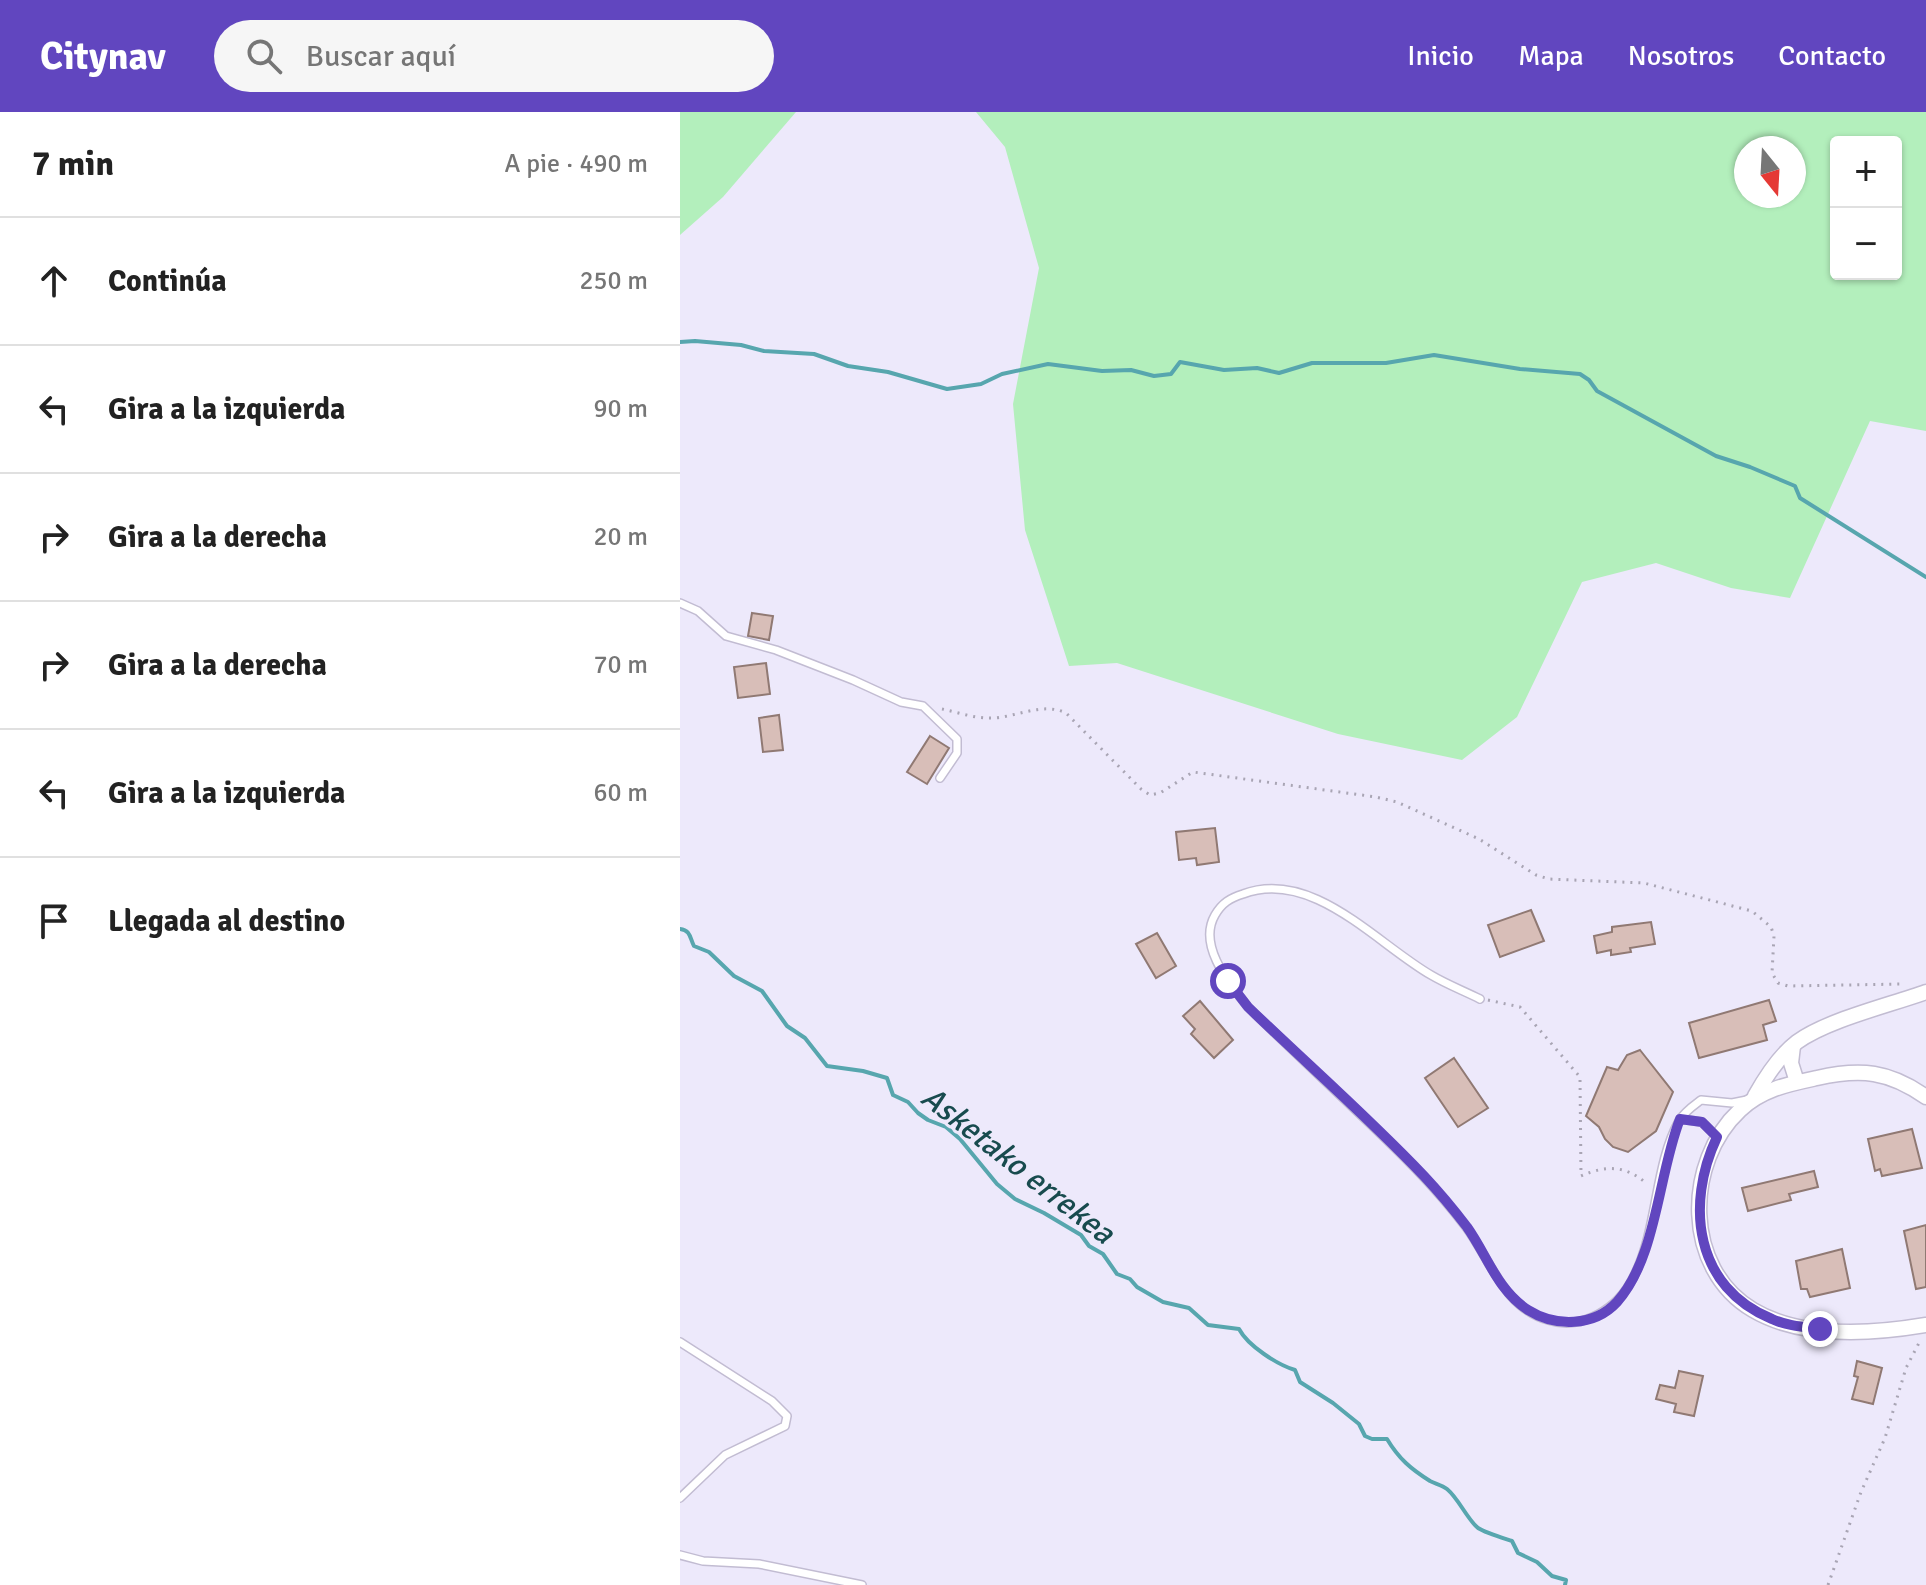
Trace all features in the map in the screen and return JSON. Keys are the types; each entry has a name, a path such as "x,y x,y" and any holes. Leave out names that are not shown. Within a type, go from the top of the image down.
{"street":[{"path":"1754,1099 1793,1045 1837,1023 1922,989"},
{"path":"1793,1045 1791,1063 1797,1082"},
{"path":"1924,1331 1820,1329 1774,1320 1741,1301 1718,1274 1699,1225 1698,1206 1702,1176 1717,1137 1740,1110 1774,1087 1864,1071 1893,1078 1926,1097"}],"lane":[{"path":"680,603 698,611 726,636 776,650 901,702 923,706 957,739 957,753 940,778"},
{"path":"1480,999 1430,975 1339,910 1308,896 1276,889 1252,890 1228,899 1214,916 1209,933 1216,959 1248,1007 1424,1176 1467,1228 1507,1292 1527,1309 1548,1320 1573,1323 1593,1317 1615,1304 1632,1281 1646,1250 1670,1142 1680,1119 1701,1100 1732,1103 1754,1099"},
{"path":"1680,1119 1702,1122 1717,1137"},
{"path":"680,1342 763,1394 787,1416 785,1426 725,1455 680,1498"},
{"path":"680,1555 703,1561 759,1564 862,1585"}],"path":[{"path":"923,706 986,719 1058,709 1066,713 1150,795 1160,793 1193,772 1397,802 1479,839 1536,875 1549,879 1644,883 1752,911 1771,927 1774,936 1772,973 1778,983 1788,986 1885,983 1922,989"},
{"path":"1480,999 1520,1007 1580,1077 1581,1176 1599,1168 1630,1171 1646,1182 1657,1198"},
{"path":"1828,1585 1861,1492 1885,1438 1906,1368 1924,1331"}],"green space":[{"path":"680,112 796,112 723,197 680,235"},
{"path":"976,112 1926,112 1926,431 1870,421 1790,598 1731,588 1656,563 1582,582 1517,717 1462,760 1338,734 1117,663 1069,666 1025,530 1013,404 1039,268 1005,147"}],"building":[{"path":"752,613 773,616 769,640 748,636"},
{"path":"766,663 770,694 738,698 734,667"},
{"path":"779,715 783,750 763,752 759,718"},
{"path":"930,736 949,748 927,784 907,772"},
{"path":"1215,828 1219,862 1197,865 1196,858 1179,860 1176,832"},
{"path":"1531,910 1544,941 1500,957 1488,925"},
{"path":"1651,922 1655,944 1630,948 1631,952 1611,955 1611,950 1597,953 1594,936 1612,932 1612,927"},
{"path":"1157,933 1176,966 1156,978 1136,944"},
{"path":"1769,1000 1776,1021 1763,1025 1767,1040 1699,1058 1689,1023"},
{"path":"1200,1001 1233,1040 1214,1058 1191,1034 1195,1029 1183,1016"},
{"path":"1640,1050 1673,1092 1656,1131 1628,1152 1613,1147 1599,1127 1586,1116 1607,1067 1618,1070 1627,1055"},
{"path":"1454,1058 1488,1108 1458,1127 1425,1078"},
{"path":"1912,1129 1922,1168 1882,1176 1880,1169 1875,1171 1868,1139"},
{"path":"1814,1171 1818,1187 1789,1194 1791,1200 1748,1211 1742,1188"},
{"path":"1926,1225 1926,1287 1916,1289 1904,1231"},
{"path":"1842,1249 1850,1288 1810,1297 1807,1289 1801,1289 1796,1261"},
{"path":"1857,1361 1882,1368 1873,1404 1852,1399 1858,1377 1854,1376"},
{"path":"1679,1371 1703,1376 1694,1416 1674,1412 1676,1404 1656,1399 1660,1385 1675,1388"}],"waterway":[{"path":"680,342 741,345 764,351 814,354 848,366 888,372 947,389 981,384 1002,374 1048,364 1102,371 1131,370 1154,376 1171,374 1180,362 1224,370 1257,368 1279,373 1312,363 1386,363 1434,355 1520,369 1580,374 1597,391 1716,456 1795,486 1800,498 1926,577"},
{"name":"Asketako errekea","path":"680,929 688,933 694,946 709,952 734,976 762,991 787,1026 805,1038 827,1066 887,1078 893,1095 908,1102 928,1120 946,1127 960,1139 997,1184 1015,1199 1081,1235 1089,1246 1103,1254 1117,1274 1130,1279 1137,1287 1163,1302 1189,1308 1208,1325 1239,1329 1256,1348 1295,1370 1300,1382 1359,1424 1365,1436 1387,1439 1411,1468 1451,1493 1478,1528 1512,1541 1518,1553 1537,1562 1552,1576 1566,1580 1565,1585"}],"route":[{"path":"1228,981 1248,1007 1424,1176 1467,1228 1507,1292 1527,1309 1548,1320 1573,1323 1593,1317 1615,1304 1632,1281 1646,1250 1670,1142 1680,1119 1702,1122 1717,1137 1703,1170 1699,1225 1710,1259 1727,1288 1753,1310 1774,1320 1820,1329"}]}
